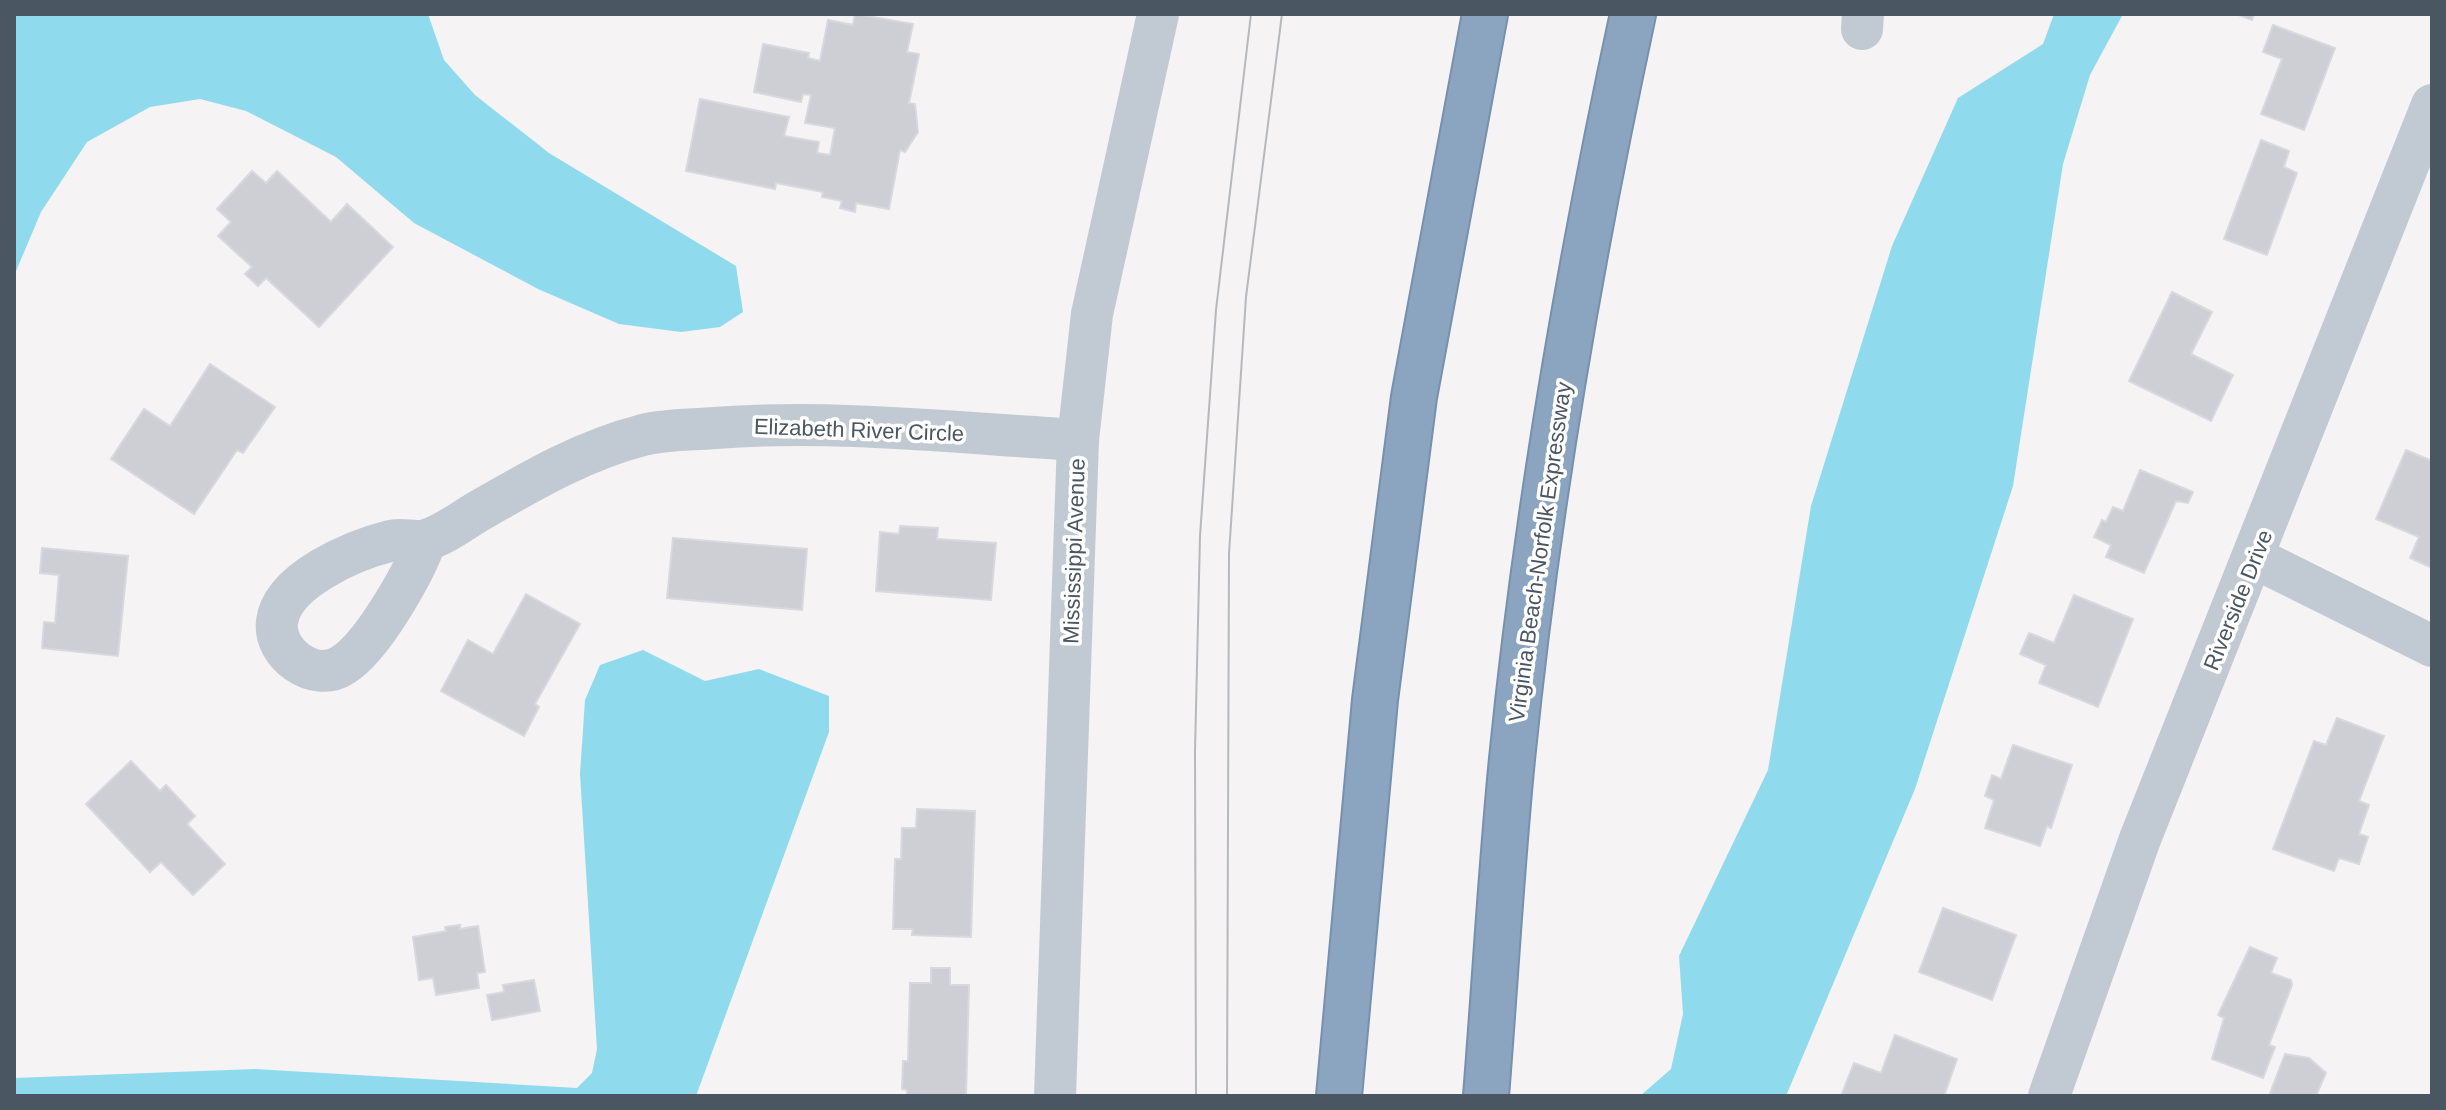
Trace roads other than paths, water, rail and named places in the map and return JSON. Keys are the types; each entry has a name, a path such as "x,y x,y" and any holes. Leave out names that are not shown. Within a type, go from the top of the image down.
{"highway":[{"path":"1339,1096 1375,700 1414,397 1485,14"},
{"name":"Virginia Beach-Norfolk Expressway","path":"1486,1096 1512,758 1549,458 1603,152 1633,14"}],"street":[{"name":"Mississippi Avenue","path":"1055,1096 1078,440 1092,314 1158,14"},
{"name":"Riverside Drive","path":"2055,1094 2140,839 2255,558 2432,105"},
{"name":"Elizabeth River Circle","path":"426,540 571,459 646,434 776,423 1078,440"},
{"path":"2255,558 2432,646"}],"water":[{"path":"14,14 428,14 444,60 475,95 549,153 736,266 743,312 720,327 681,332 619,324 538,289 414,223 336,157 246,111 200,99 150,107 87,142 41,212 14,276"},
{"path":"2054,14 2123,14 2090,75 2063,164 2013,486 1915,789 1786,1096 1640,1096 1671,1069 1683,1014 1679,956 1768,770 1811,506 1892,246 1958,98 2043,44"},
{"path":"643,650 705,681 759,669 829,696 829,732 696,1096 14,1096 14,1078 255,1069 577,1088 592,1073 597,1049 580,774 585,700 600,665"}],"tram line":[{"path":"1196,1096 1195,751 1200,536 1216,310 1251,14"},
{"path":"1227,1096 1229,554 1246,297 1282,14"}]}
